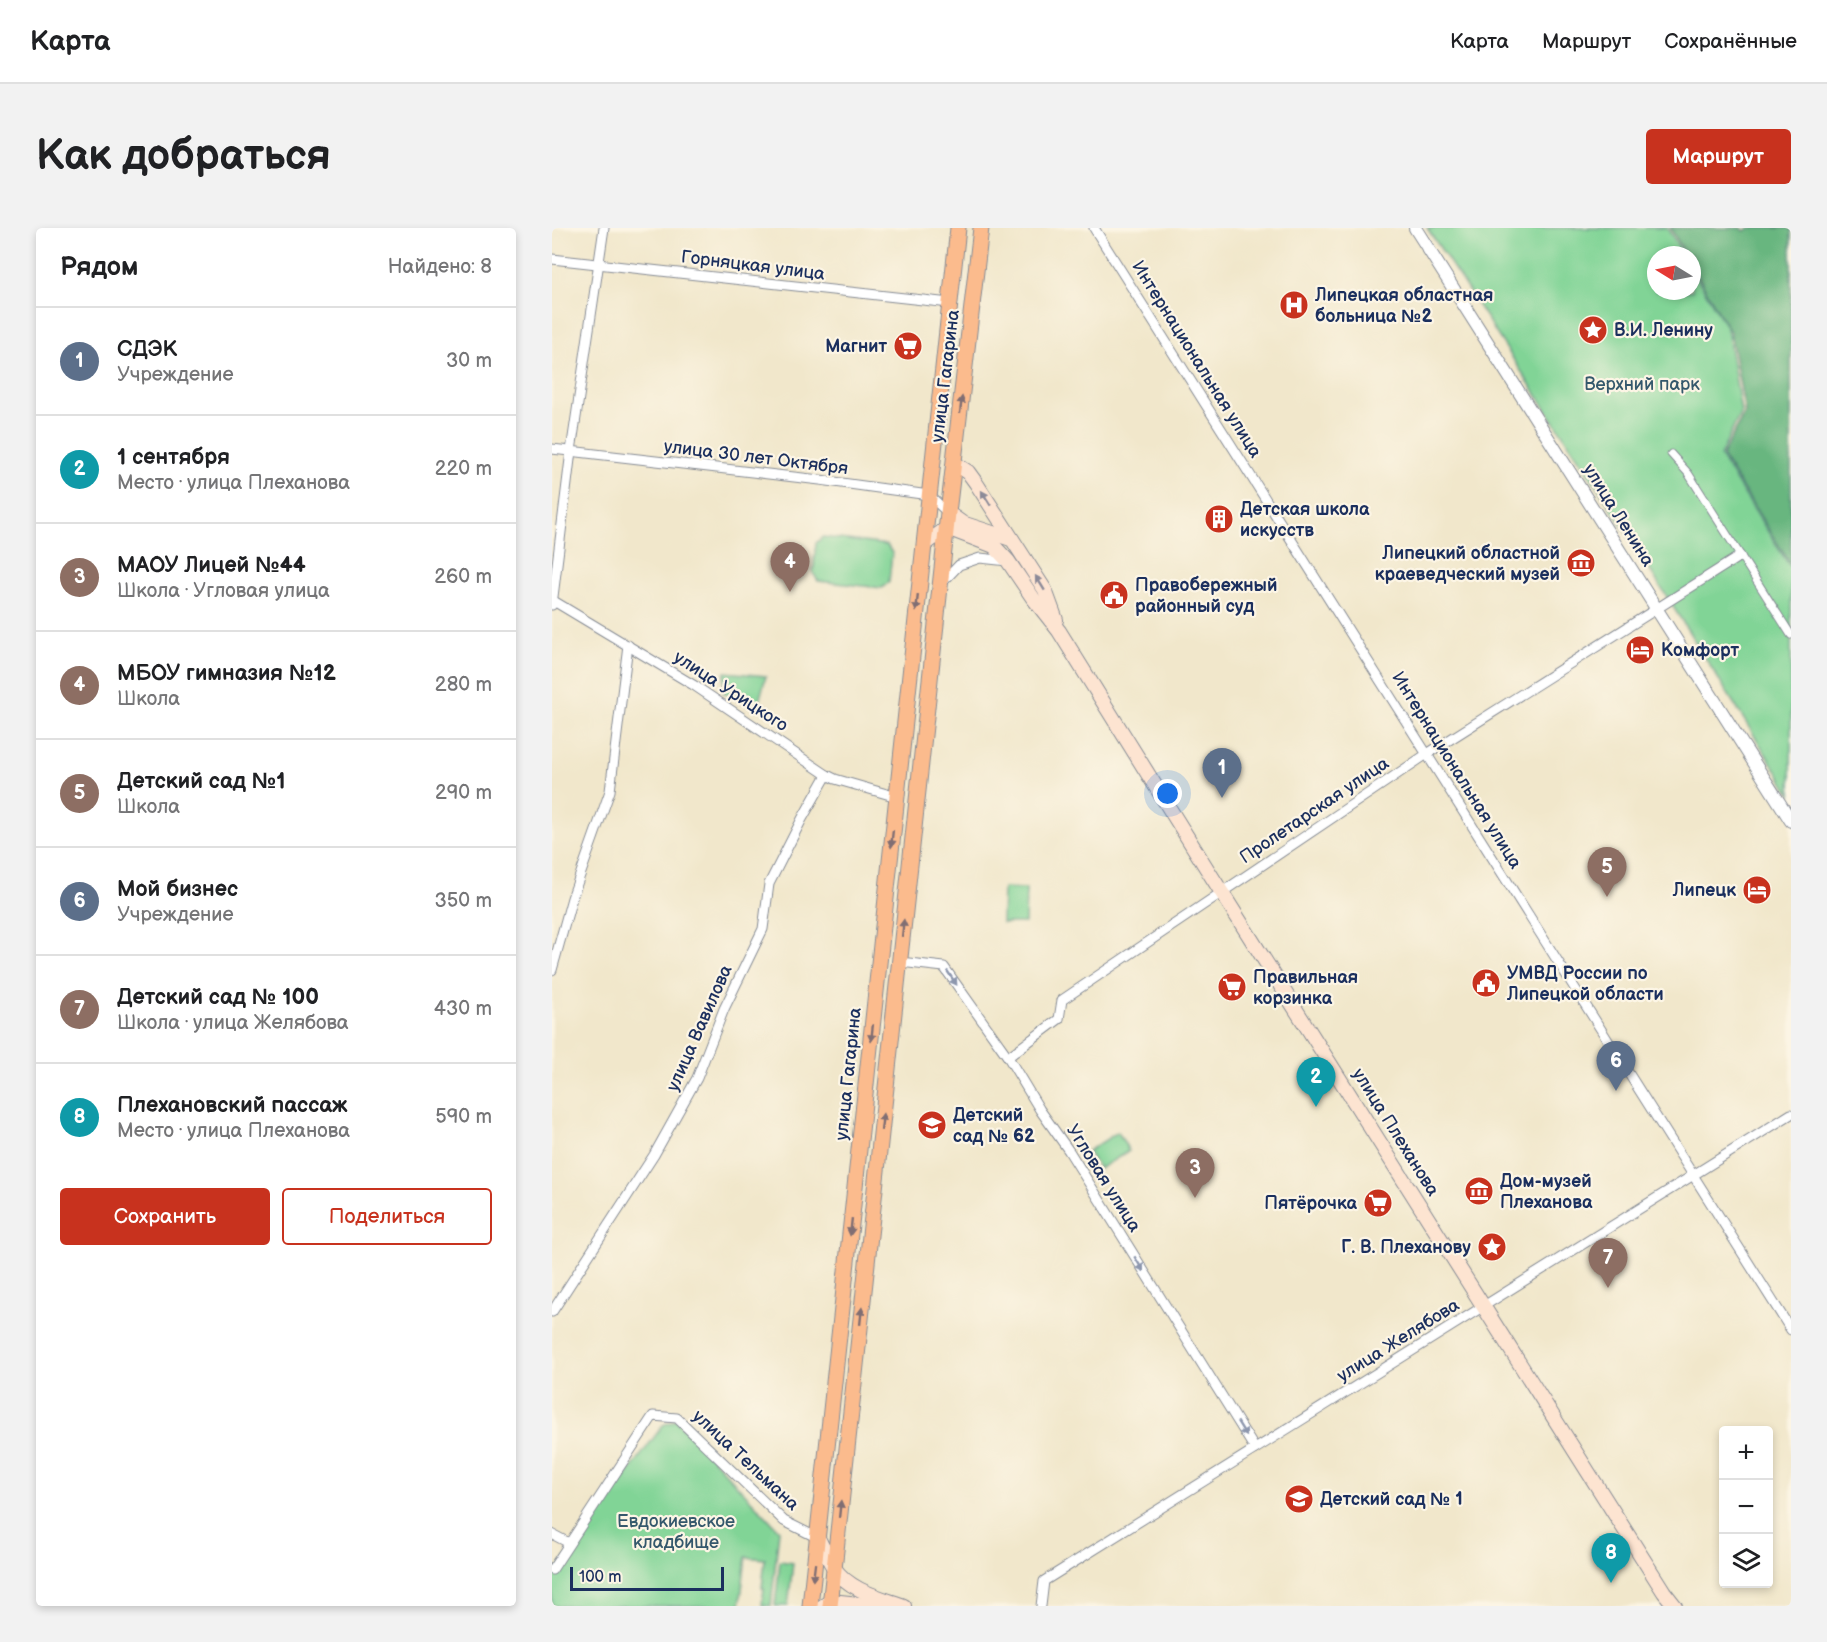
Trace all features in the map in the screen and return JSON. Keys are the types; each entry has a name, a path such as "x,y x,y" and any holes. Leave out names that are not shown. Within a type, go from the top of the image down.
{"main road":[{"name":"улица Гагарина","path":"810,1606 958,228"},
{"name":"улица Гагарина","path":"828,1604 834,1568 981,228"},
{"name":"улица Плеханова","path":"954,463 968,472 1045,591 1059,631"},
{"path":"929,495 948,521 1011,539"},
{"name":"улица Плеханова","path":"948,521 994,546 1008,561 1059,631 1664,1592 1675,1606"},
{"path":"924,545 948,521"},
{"path":"897,797 908,800 916,810"},
{"path":"818,1539 834,1568 845,1580 865,1592 904,1606"},
{"name":"улица Плеханова","path":"1664,1592 1669,1606"},
{"path":"828,1604 878,1606"}],"street":[{"path":"553,602 571,451 603,228"},
{"name":"Интернациональная улица","path":"1094,228 1791,1330"},
{"name":"улица Ленина","path":"1415,228 1791,821"},
{"name":"Горняцкая улица","path":"552,259 950,303"},
{"name":"улица 30 лет Октября","path":"552,449 929,495"},
{"path":"1671,454 1688,473 1791,635"},
{"name":"Пролетарская улица","path":"1008,1057 1059,1019 1062,1000 1427,754 1740,556"},
{"path":"941,584 959,566 980,558 1008,561"},
{"name":"улица Урицкого","path":"553,602 695,686 835,780 897,797"},
{"path":"552,970 572,898 610,791 628,645"},
{"name":"улица Вавилова","path":"552,1312 654,1155 698,1078 724,1009 763,929 770,884 827,775"},
{"name":"Угловая улица","path":"900,962 944,967 1008,1057 1040,1110 1070,1151 1255,1449"},
{"name":"улица Желябова","path":"1041,1606 1044,1581 1791,1114"},
{"name":"улица Тельмана","path":"552,1570 653,1416 676,1418 784,1521 818,1539"},
{"path":"552,1534 569,1544"}],"green space":[{"name":"Верхний парк","path":"1427,228 1667,228 1678,246 1647,246 1647,300 1701,300 1701,284 1727,328 1741,412 1720,456 1791,568 1791,794 1602,494"},
{"path":"1670,228 1742,228 1744,231 1749,228 1791,228 1791,565 1722,456 1745,412 1730,332 1701,281 1701,246 1681,246"},
{"path":"823,537 887,545 892,553 889,582 882,588 818,581 813,573 816,543"},
{"path":"725,672 766,676 757,709 723,692"},
{"path":"1003,888 1026,889 1025,923 1002,923"},
{"path":"1118,1132 1129,1151 1099,1169 1088,1151"},
{"name":"Евдокиевское кладбище","path":"676,1420 779,1530 771,1606 762,1605 765,1559 746,1557 740,1606 552,1606 552,1577 663,1425"},
{"path":"780,1561 793,1563 788,1606 775,1606"}],"place":[{"name":"Липецкая областная больница №2","path":"1294,305"},
{"name":"В.И. Ленину","path":"1593,330"},
{"name":"Магнит","path":"908,346"},
{"name":"Детская школа искусств","path":"1219,519"},
{"name":"Липецкий областной краеведческий музей","path":"1581,563"},
{"name":"МБОУ гимназия №12","path":"790,592"},
{"name":"Правобережный районный суд","path":"1114,595"},
{"name":"Комфорт","path":"1640,650"},
{"name":"СДЭК","path":"1222,798"},
{"name":"Липецк","path":"1757,890"},
{"name":"Детский сад №1","path":"1607,897"},
{"name":"УМВД России по Липецкой области","path":"1486,983"},
{"name":"Правильная корзинка","path":"1232,987"},
{"name":"Мой бизнес","path":"1616,1091"},
{"name":"1 сентября","path":"1316,1107"},
{"name":"Детский сад № 62","path":"932,1125"},
{"name":"Дом-музей Плеханова","path":"1479,1191"},
{"name":"МАОУ Лицей №44","path":"1195,1198"},
{"name":"Пятёрочка","path":"1378,1203"},
{"name":"Г. В. Плеханову","path":"1492,1247"},
{"name":"Детский сад № 100","path":"1608,1288"},
{"name":"Детский сад № 1","path":"1299,1499"},
{"name":"Плехановский пассаж","path":"1611,1583"}]}
